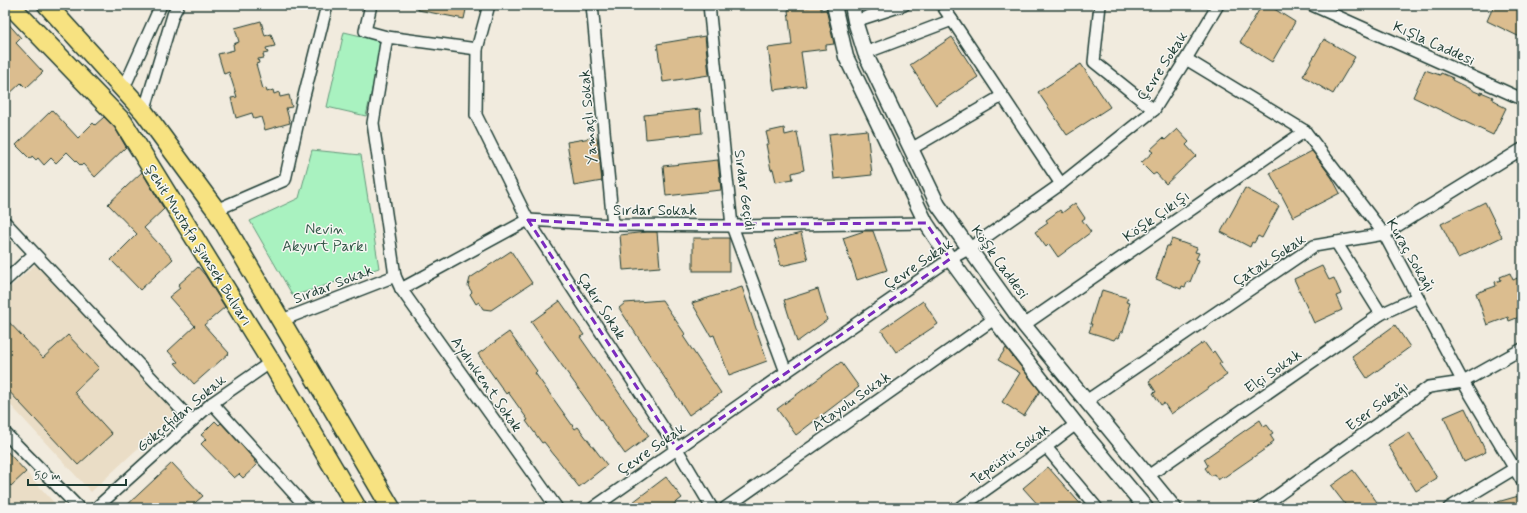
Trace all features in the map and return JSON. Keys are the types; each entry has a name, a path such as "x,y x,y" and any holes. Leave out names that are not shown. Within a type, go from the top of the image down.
{"main road":[{"name":"Şehit Mustafa Şimsek Bulvarı","path":"10,5 123,122 271,362 357,508"},
{"name":"Şehit Mustafa Şimsek Bulvarı","path":"46,5 124,88 144,112 216,210 282,320 391,508"}],"street":[{"path":"124,88 161,5"},
{"path":"144,112 173,15 178,5"},
{"path":"216,210 285,180 302,104 327,5"},
{"path":"371,5 364,31 387,36 478,49 489,5"},
{"name":"Yamaçlı Sokak","path":"592,5 613,225"},
{"name":"Sırdar Geçidi","path":"709,5 732,226 786,372"},
{"path":"834,5 846,57 926,223 950,259 994,319 1076,424 1146,508"},
{"name":"Köşk Caddesi","path":"852,5 855,21 865,53 938,205 1024,325 1174,508"},
{"path":"855,21 904,5"},
{"path":"942,5 1061,184"},
{"path":"1100,5 1094,62 1154,110"},
{"name":"Çevre Sokak","path":"593,508 786,372 950,259 970,248 1061,184 1154,110 1218,5"},
{"name":"Kışla Caddesi","path":"1312,5 1522,99"},
{"path":"865,53 952,20"},
{"name":"Aydınkent Sokak","path":"387,36 372,123 395,276 401,289 557,508"},
{"name":"Çakır Sokak","path":"478,49 476,115 528,220 677,448 712,508"},
{"name":"Kuraç Sokağı","path":"1186,59 1305,131 1384,234 1463,382 1518,466 1522,481"},
{"path":"911,149 1002,96"},
{"name":"Köşk Çıkışı","path":"1024,325 1305,131"},
{"name":"Çatak Sokak","path":"1086,401 1314,246 1384,234 1522,149"},
{"path":"401,289 528,220"},
{"name":"Sırdar Sokak","path":"528,220 613,225 732,226 926,223"},
{"path":"5,222 192,421"},
{"path":"1336,242 1381,314"},
{"path":"5,281 34,254"},
{"name":"Sırdar Sokak","path":"282,320 395,276"},
{"name":"Elçi Sokak","path":"1148,476 1381,314 1418,297"},
{"name":"Atayolu Sokak","path":"725,508 994,319"},
{"name":"Eser Sokağı","path":"1260,508 1429,387 1463,382 1522,349"},
{"name":"Gökçefidan Sokak","path":"96,508 212,403 271,362"},
{"path":"212,403 307,508"},
{"name":"Tepeüstü Sokak","path":"960,508 1076,424"},
{"path":"5,433 79,508"},
{"path":"1046,447 1097,508"},
{"path":"1449,508 1518,466"}],"highlighted area":[{"path":"528,220 613,225 926,223 950,259 677,449"}],"shaded area":[{"path":"40,260 178,411 91,492 5,399 5,292"},
{"path":"5,449 26,472 59,508 5,508"}],"green space":[{"path":"344,32 383,41 366,116 327,107"},
{"name":"Nevin Akyurt Parkı","path":"312,150 361,155 379,268 293,296 250,221 299,198"}],"building":[{"path":"418,5 467,5 464,19 418,10"},
{"path":"821,5 821,10 826,9 834,44 826,45 826,49 801,52 806,86 774,90 768,48 792,45 788,10"},
{"path":"1262,5 1268,5 1295,22 1272,62 1240,42"},
{"path":"1494,5 1522,5 1522,38 1487,21"},
{"path":"5,20 21,38 16,43 43,72 26,88 21,83 5,98"},
{"path":"261,21 265,36 271,34 275,46 266,48 268,53 263,54 264,58 258,59 259,63 256,64 263,89 266,88 267,92 273,90 274,94 279,92 280,97 289,95 292,107 286,108 290,123 265,130 261,117 254,119 252,113 236,118 231,98 237,97 229,72 224,74 218,54 234,50 233,44 239,42 235,28"},
{"path":"705,36 709,75 663,82 657,44"},
{"path":"952,37 978,77 936,105 910,65"},
{"path":"1324,39 1355,57 1333,94 1303,76"},
{"path":"1081,64 1110,107 1067,135 1038,92"},
{"path":"1425,70 1440,75 1441,73 1453,78 1452,80 1474,91 1493,97 1492,99 1506,108 1493,135 1413,97"},
{"path":"700,109 702,133 646,139 644,115"},
{"path":"52,110 78,138 93,123 95,125 104,117 115,128 126,147 95,177 83,164 81,166 67,152 56,163 51,158 44,165 38,158 36,160 32,156 30,159 16,145"},
{"path":"784,128 785,135 797,132 804,170 792,173 793,179 776,182 773,169 771,170 766,144 769,144 766,132"},
{"path":"1177,129 1189,142 1186,145 1196,156 1166,184 1156,173 1153,175 1141,163 1153,152 1150,150 1163,138 1165,140"},
{"path":"867,130 872,175 834,179 829,134"},
{"path":"597,137 602,181 574,186 567,142"},
{"path":"1312,151 1332,178 1340,193 1293,217 1270,173"},
{"path":"718,160 721,190 666,196 663,166"},
{"path":"142,172 164,209 144,228 173,259 140,290 111,260 137,234 108,204"},
{"path":"1245,188 1279,206 1262,238 1258,236 1254,243 1252,242 1250,247 1221,232"},
{"path":"1485,202 1502,237 1458,258 1441,224"},
{"path":"1075,203 1085,218 1082,220 1091,232 1058,257 1049,244 1046,247 1035,232 1048,223 1046,220 1060,210 1062,213"},
{"path":"864,231 873,231 887,270 857,280 843,238"},
{"path":"657,232 660,267 623,270 620,235"},
{"path":"801,233 808,260 781,266 774,240"},
{"path":"693,238 729,238 729,271 693,271"},
{"path":"1172,239 1197,248 1195,252 1199,253 1196,259 1199,260 1190,282 1188,281 1185,287 1182,286 1181,289 1156,279 1167,246 1169,246"},
{"path":"511,251 532,283 491,310 483,309 479,302 476,304 470,294 472,292 468,286 470,278"},
{"path":"1322,266 1329,280 1334,278 1341,294 1336,296 1342,310 1314,323 1294,279"},
{"path":"198,267 205,275 225,307 204,325 229,353 194,384 175,363 178,362 168,351 195,326 169,297 180,288 178,285"},
{"path":"1510,273 1513,280 1522,276 1522,316 1509,321 1508,317 1487,325 1476,293 1496,286 1495,282 1501,280 1500,277"},
{"path":"742,287 767,361 729,375 714,335 711,336 692,303"},
{"path":"818,289 827,320 797,342 784,300"},
{"path":"1102,290 1128,298 1126,302 1130,303 1128,309 1130,310 1123,332 1121,332 1119,338 1116,337 1114,340 1089,332 1098,298 1100,298"},
{"path":"662,300 685,334 683,336 721,393 689,415 619,308 625,303"},
{"path":"560,301 584,335 580,337 649,436 625,454 531,322"},
{"path":"923,301 938,324 896,352 881,330"},
{"path":"5,318 43,358 68,335 99,368 74,392 112,434 78,465 5,387"},
{"path":"1395,325 1410,347 1367,378 1352,356"},
{"path":"509,332 537,371 535,373 575,429 578,427 607,465 579,487 544,442 542,443 508,392 506,394 478,354"},
{"path":"1204,342 1212,353 1214,351 1222,363 1219,364 1227,375 1171,414 1164,403 1161,405 1153,393 1156,392 1149,381"},
{"path":"1006,348 1040,391 1024,416 1002,402 1020,373 998,360"},
{"path":"841,362 859,387 796,435 777,409"},
{"path":"1465,408 1486,452 1464,462 1444,417"},
{"path":"1260,420 1264,427 1267,425 1273,433 1270,435 1274,441 1270,444 1271,445 1223,478 1222,477 1218,480 1214,474 1211,476 1205,468 1208,466 1204,459"},
{"path":"215,421 219,425 221,423 255,460 254,461 257,465 243,478 239,474 234,478 201,444 206,439 201,435"},
{"path":"1409,432 1437,478 1416,491 1388,445"},
{"path":"5,449 26,472 11,486 5,480"},
{"path":"172,463 203,496 189,508 124,508"},
{"path":"1048,467 1084,508 1041,508 1023,488"},
{"path":"1353,470 1377,502 1369,508 1348,508 1331,486"},
{"path":"666,477 682,498 669,508 625,508"},
{"path":"1522,495 1522,508 1488,508 1487,505"}]}
